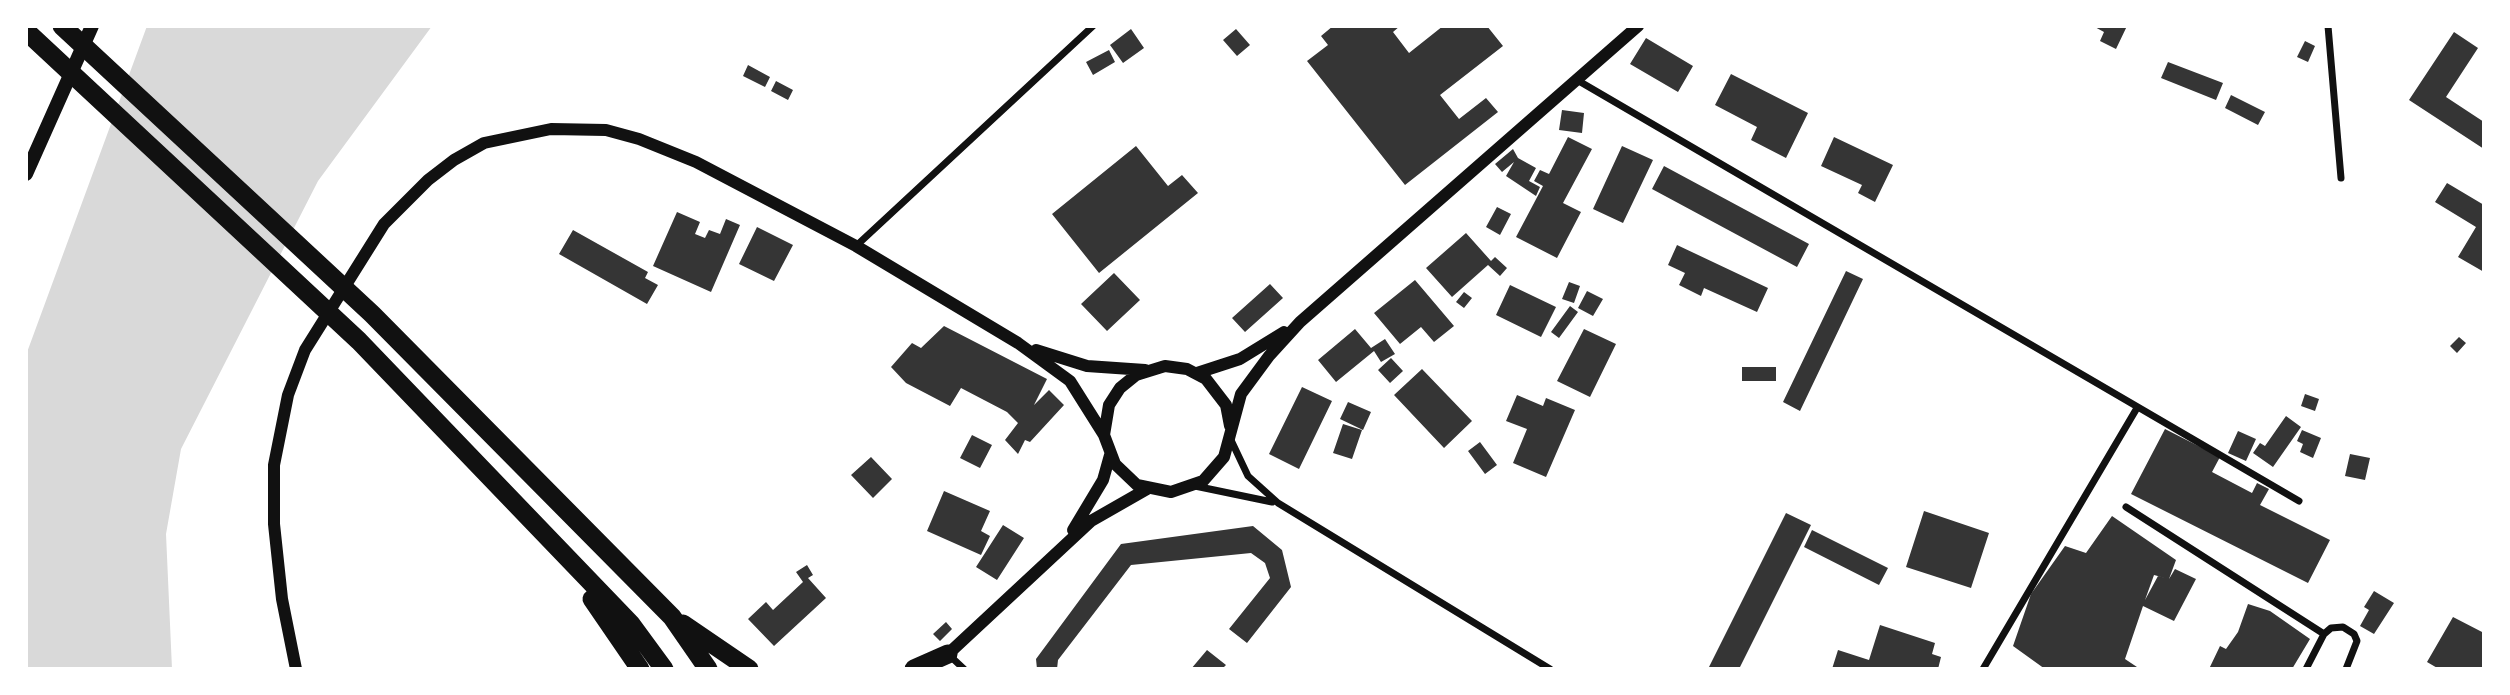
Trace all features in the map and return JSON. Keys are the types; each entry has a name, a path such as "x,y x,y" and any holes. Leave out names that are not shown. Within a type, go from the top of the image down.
{"highway":[{"path":"62,26 372,314 672,617 709,669"},
{"path":"30,34 359,341 631,624 664,669"},
{"path":"548,539 640,669"},
{"path":"672,617 749,669"},
{"path":"914,669 942,661"}],"main road":[{"path":"26,174 92,26"}],"street":[{"path":"856,246 1093,26"},
{"path":"296,669 282,599 274,524 274,465 288,395 305,350 384,225 406,199 454,160 484,143 551,129 606,130 639,139 696,162 856,246 1018,343 1070,381 1104,435 1110,455 1121,472 1147,489 1171,492 1194,486 1218,466 1241,394 1269,356 1300,322 1638,26"},
{"path":"2328,26 2341,178"},
{"path":"1577,80 2299,500"},
{"path":"1018,343 1077,364 1145,370 1165,366 1197,373 1240,359 1300,322"},
{"path":"1104,435 1106,415 1114,396 1127,381 1145,370"},
{"path":"1197,373 1221,396 1230,432 1248,476 1278,503 1550,669"},
{"path":"1983,669 2137,408"},
{"path":"1063,545 1094,498 1103,480 1110,455"},
{"path":"1194,486 1278,503"},
{"path":"964,669 942,661 1063,545 1105,511 1147,489"},
{"path":"2126,507 2324,634"},
{"path":"2306,669 2324,634 2331,628 2343,627 2354,634 2356,649 2346,669"}],"shaded area":[{"path":"147,26 432,26 318,181 181,449 166,534 172,669 26,669 26,355"}],"building":[{"path":"1333,26 1400,26 1393,32 1409,53 1443,26 1487,26 1503,46 1440,95 1459,119 1486,98 1498,112 1405,185 1307,61 1328,45 1321,36"},
{"path":"2093,26 2127,26 2116,49 2100,41 2104,32"},
{"path":"1131,29 1144,48 1123,63 1110,45"},
{"path":"1236,29 1250,45 1237,56 1223,40"},
{"path":"2454,32 2478,48 2446,97 2484,122 2484,149 2409,100"},
{"path":"1646,38 1693,66 1678,92 1630,64"},
{"path":"2305,41 2315,46 2308,62 2297,57"},
{"path":"1109,50 1115,62 1093,75 1086,62"},
{"path":"2168,62 2223,83 2216,100 2161,78"},
{"path":"748,65 770,77 765,87 743,76"},
{"path":"1731,74 1808,113 1786,158 1751,140 1757,127 1715,105"},
{"path":"776,81 793,90 788,100 771,91"},
{"path":"2231,95 2265,112 2258,125 2225,108"},
{"path":"1562,110 1584,113 1582,133 1559,130"},
{"path":"1568,137 1592,149 1563,203 1581,212 1557,258 1516,237 1543,186 1534,181 1540,170 1549,174"},
{"path":"1834,137 1893,165 1875,202 1858,193 1862,185 1821,166"},
{"path":"1136,146 1168,186 1182,175 1198,193 1099,273 1052,214"},
{"path":"1622,146 1653,160 1623,223 1593,209"},
{"path":"1513,149 1518,158 1536,168 1529,181 1540,187 1536,196 1506,176 1514,162 1502,172 1495,164"},
{"path":"1664,166 1809,244 1797,267 1652,189"},
{"path":"2447,183 2484,205 2484,272 2458,257 2476,227 2435,202"},
{"path":"1497,207 1511,214 1500,235 1486,227"},
{"path":"677,212 700,222 695,234 705,238 709,230 720,234 726,219 740,225 711,292 653,266"},
{"path":"757,227 793,245 774,281 739,264"},
{"path":"573,230 648,272 645,278 658,285 647,304 559,254"},
{"path":"1466,233 1491,261 1495,257 1507,268 1500,276 1488,265 1452,297 1426,268"},
{"path":"1677,245 1768,288 1757,312 1704,288 1701,296 1679,285 1685,273 1668,265"},
{"path":"1846,271 1863,279 1800,411 1783,402"},
{"path":"1114,273 1140,300 1107,331 1081,304"},
{"path":"1415,280 1454,326 1434,342 1421,327 1400,344 1374,313"},
{"path":"1569,282 1580,286 1574,303 1562,299"},
{"path":"1270,284 1283,298 1245,332 1232,318"},
{"path":"1510,285 1556,307 1541,337 1496,315"},
{"path":"1587,291 1603,299 1593,316 1578,308"},
{"path":"1464,292 1472,298 1464,308 1456,302"},
{"path":"1570,306 1578,312 1559,338 1551,332"},
{"path":"944,326 1047,379 1034,405 1049,390 1064,405 1030,442 1025,440 1018,454 1005,440 1018,423 1007,412 961,388 950,406 906,383 891,367 912,343 921,348"},
{"path":"1355,329 1371,348 1385,339 1395,354 1381,362 1374,351 1336,382 1318,360"},
{"path":"1584,329 1616,344 1590,397 1557,381"},
{"path":"2459,337 2466,343 2457,353 2450,346"},
{"path":"1391,358 1403,371 1390,383 1378,370"},
{"path":"1742,367 1776,367 1776,381 1742,381"},
{"path":"1422,369 1472,421 1444,448 1394,395"},
{"path":"1302,387 1332,401 1299,469 1269,454"},
{"path":"2305,394 2319,399 2315,411 2301,406"},
{"path":"1517,395 1543,406 1546,398 1575,410 1546,477 1513,463 1527,429 1506,421"},
{"path":"1348,402 1371,412 1363,430 1340,419"},
{"path":"2286,416 2301,427 2273,467 2253,453 2260,443 2265,446"},
{"path":"1343,424 1362,430 1352,459 1333,453"},
{"path":"2165,429 2220,457 2212,472 2252,493 2257,483 2269,489 2260,505 2330,540 2308,583 2131,494"},
{"path":"2302,430 2321,438 2313,458 2300,452 2303,444 2297,441"},
{"path":"2238,431 2256,439 2246,461 2228,453"},
{"path":"972,435 992,445 980,468 960,458"},
{"path":"1480,442 1497,465 1485,474 1468,451"},
{"path":"2350,454 2370,458 2365,480 2345,476"},
{"path":"871,457 892,479 873,498 851,475"},
{"path":"944,491 990,511 981,531 990,536 981,555 927,531"},
{"path":"1924,511 1989,533 1971,588 1906,567"},
{"path":"1786,513 1811,525 1739,669 1708,669"},
{"path":"2112,516 2176,560 2169,579 2175,569 2196,579 2174,621 2143,606 2125,659 2140,669 2045,669 2013,646 2031,594 2065,546 2086,553","holes":["2154,575 2158,576 2145,600"]},
{"path":"1003,525 1024,538 997,580 976,567"},
{"path":"1253,526 1282,550 1291,587 1247,643 1229,629 1270,578 1265,563 1251,553 1131,565 1058,660 1057,669 1037,669 1036,659 1121,544"},
{"path":"1812,530 1888,568 1879,585 1804,547"},
{"path":"807,565 813,575 808,578 826,598 774,646 748,619 766,602 773,610 803,582 796,572"},
{"path":"2374,591 2394,603 2374,634 2360,626 2369,610 2364,607"},
{"path":"2248,604 2270,611 2310,639 2292,669 2209,669 2220,646 2226,649 2238,632"},
{"path":"2453,617 2484,633 2484,669 2439,669 2427,662"},
{"path":"946,622 952,629 940,641 933,634"},
{"path":"1880,625 1935,643 1932,654 1941,657 1938,669 1832,669 1838,650 1869,660"},
{"path":"1207,650 1226,665 1222,669 1191,669"}]}
